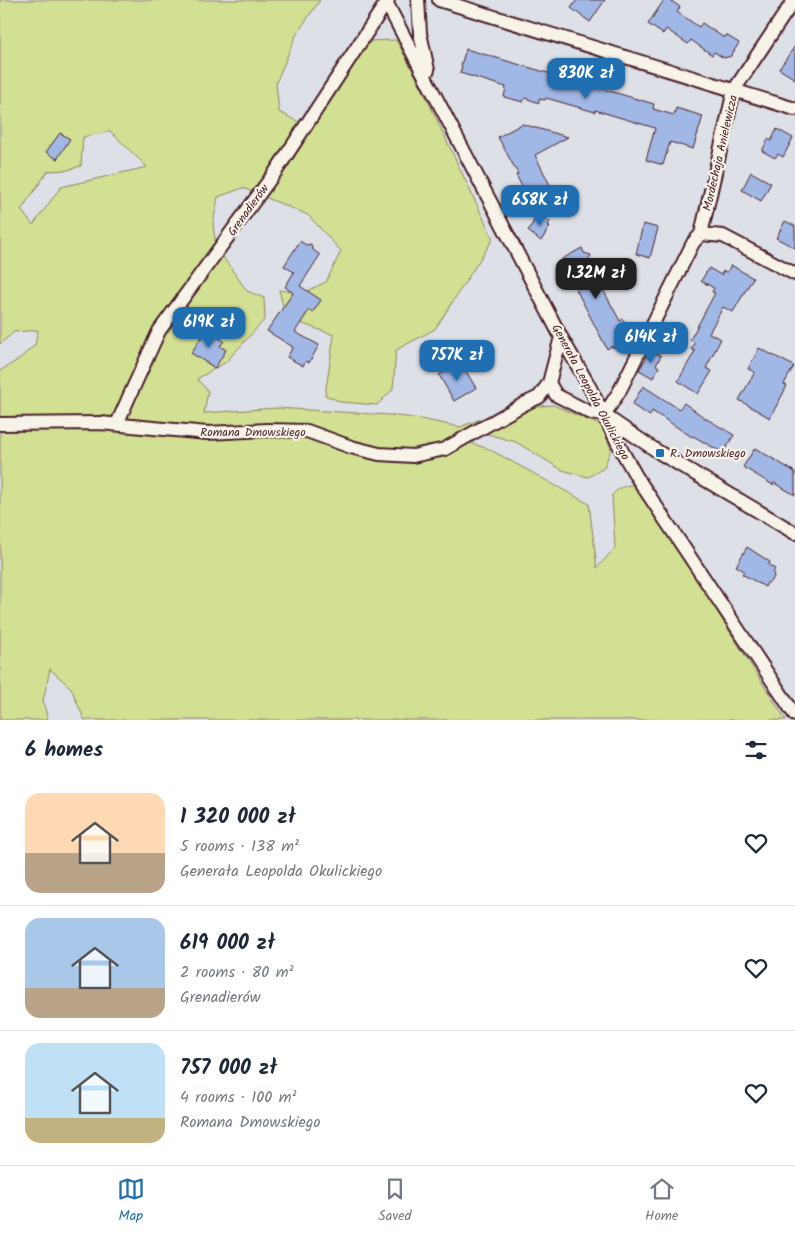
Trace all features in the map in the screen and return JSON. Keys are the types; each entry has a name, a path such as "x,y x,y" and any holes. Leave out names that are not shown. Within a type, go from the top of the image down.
{"street":[{"path":"418,0 420,33 431,85"},
{"path":"439,0 795,109"},
{"name":"Mordechaja Anielewicza","path":"604,415 619,392 694,243 701,234 734,90 794,0"},
{"name":"Generała Leopolda Okulickiego","path":"387,1 636,476 795,715"},
{"name":"Grenadierów","path":"117,424 159,331 276,171 387,1"},
{"path":"701,234 722,236 795,274"},
{"path":"562,337 549,382 556,395 591,413 604,415 660,453 795,533"},
{"name":"Romana Dmowskiego","path":"0,424 100,423 207,433 267,430 307,431 351,447 379,454 413,456 445,449 539,397 549,382"}],"green space":[{"path":"0,0 320,0 297,33 276,83 279,112 301,123 368,41 396,40 420,84 493,239 435,329 396,350 393,389 377,405 341,402 325,395 334,335 286,318 279,290 303,293 326,282 341,251 308,215 243,188 218,197 213,224 216,247 247,291 264,298 265,319 226,362 197,379 208,391 204,413 277,408 388,415 460,427 509,408 553,405 602,426 611,449 604,468 588,477 562,470 516,442 470,429 457,439 489,449 589,504 597,568 615,548 612,495 629,485 632,485 641,492 786,720 86,720 71,688 50,669 43,701 48,720 0,720 0,371 19,359 35,345 38,330 14,332 0,344","holes":["110,131 147,167 61,187 33,225 21,210 48,171 68,170 81,166 83,137"]}],"building":[{"path":"577,0 605,0 590,22 571,8"},
{"path":"664,0 670,0 680,7 677,12 699,27 702,23 724,38 726,35 739,43 731,56 724,58 714,52 712,55 691,40 688,44 666,29 663,34 648,24"},
{"path":"795,46 795,79 779,69"},
{"path":"466,49 654,104 653,109 674,115 676,108 703,116 693,149 670,142 663,165 646,160 655,128 546,98 545,100 539,99 539,103 525,98 523,102 504,97 506,87 460,73"},
{"path":"522,124 568,137 535,155 552,189 541,195 543,198 531,204 516,175 518,174 498,137"},
{"path":"777,129 793,138 783,157 778,154 775,158 762,151 768,139 771,141"},
{"path":"60,133 70,139 57,159 46,152"},
{"path":"751,172 771,183 761,201 742,190"},
{"path":"538,214 550,221 548,225 550,226 541,241 528,231"},
{"path":"785,221 795,226 795,248 776,238"},
{"path":"643,224 658,228 650,258 636,254"},
{"path":"300,241 306,245 311,244 312,249 320,255 300,286 321,300 313,312 309,310 295,332 319,345 309,363 306,361 303,366 287,357 293,347 267,331 293,293 285,287 294,272 284,266"},
{"path":"582,248 584,253 591,255 589,260 593,271 620,321 623,319 632,338 613,348 612,346 607,349 562,259"},
{"path":"731,265 753,278 733,312 723,307 709,333 721,339 706,368 712,371 698,394 678,381 695,351 691,349 695,343 690,340 715,293 712,292 714,288 701,281 709,268 721,275 723,271 727,272"},
{"path":"206,330 224,341 220,346 226,350 215,368 191,353"},
{"path":"759,348 794,366 784,384 787,386 770,418 739,400 755,372 748,369"},
{"path":"651,350 661,356 656,365 659,367 653,378 639,370"},
{"path":"461,363 476,388 454,401 439,375"},
{"path":"643,386 679,409 684,403 734,435 723,453 692,437 652,411 650,416 632,405"},
{"path":"755,448 795,472 795,495 774,483 773,485 743,467"},
{"path":"747,547 770,562 769,565 775,569 774,577 765,587 742,574 744,571 736,566"}],"place":[{"name":"R. Dmowskiego","path":"660,453"}]}
